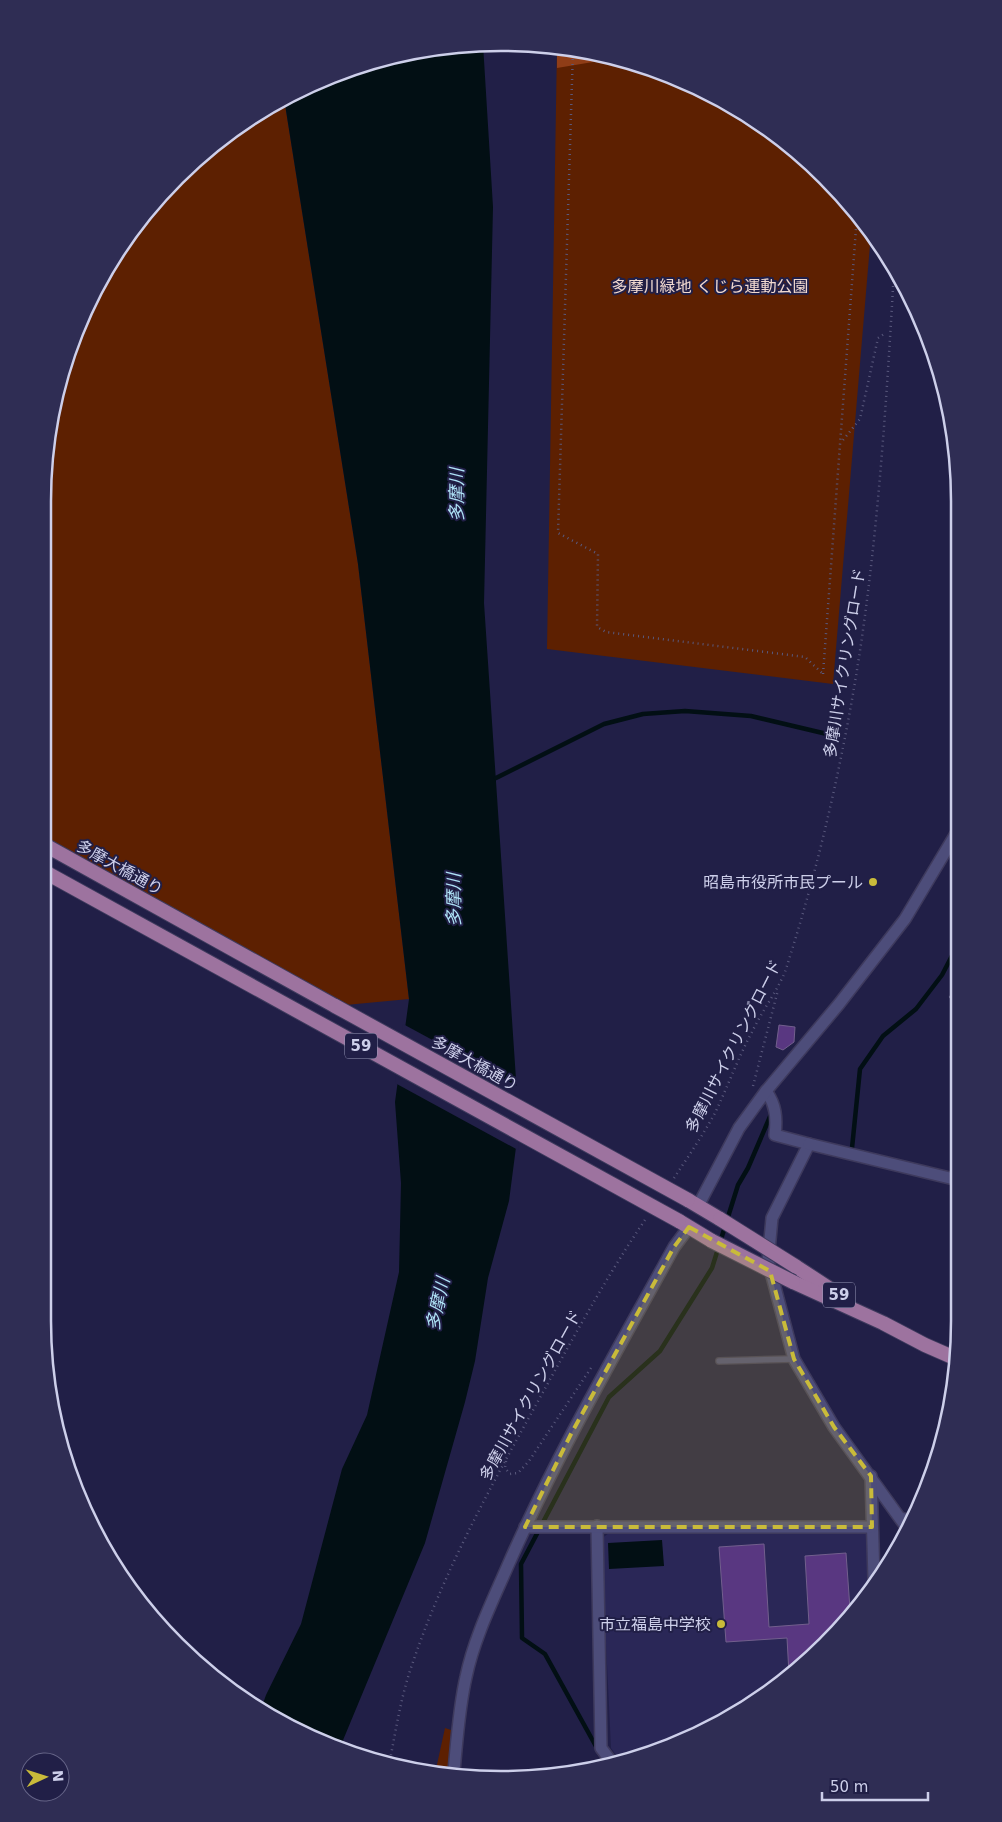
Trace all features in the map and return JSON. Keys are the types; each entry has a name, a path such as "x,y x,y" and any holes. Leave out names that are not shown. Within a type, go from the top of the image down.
{"main road":[{"name":"多摩大橋通り","path":"51,848 693,1203 883,1323"},
{"name":"多摩大橋通り","path":"51,875 712,1241 793,1282 949,1356"}],"street":[{"path":"693,1203 739,1128 769,1095 905,919 951,842"},
{"path":"769,1095 777,1117 775,1135 951,1178"},
{"path":"809,1144 772,1218 768,1261 794,1359 834,1427 903,1522"},
{"path":"454,1768 466,1676 475,1645 571,1434 674,1247 684,1224"},
{"path":"871,1476 874,1573"},
{"path":"597,1526 601,1748 608,1757"},
{"path":"529,1527 872,1527"}],"lane":[{"path":"719,1361 794,1359"},
{"path":"899,1515 906,1517"}],"path":[{"path":"573,57 558,533 598,554 597,627 606,632 804,657 823,674 856,225"},
{"name":"多摩川サイクリングロード","path":"669,1184 697,1144 715,1112 751,1034 779,986 792,952 826,822 846,729 861,645 870,575 893,282"},
{"path":"841,442 860,419 878,338 884,334"},
{"path":"751,1092 779,986"},
{"name":"多摩川サイクリングロード","path":"391,1756 400,1706 413,1662 446,1580 506,1457 588,1311 647,1217"},
{"path":"506,1457 505,1468 510,1474 518,1473 529,1460 594,1364"}],"highlighted area":[{"path":"689,1227 770,1271 794,1359 834,1427 871,1476 872,1527 525,1527 571,1434 674,1247"}],"shaded area":[{"path":"557,55 595,62 557,68"},
{"name":"市立福島中学校","path":"869,1530 871,1577 839,1618 819,1639 775,1678 751,1695 673,1737 616,1755 611,1748 601,1539 609,1533"}],"green space":[{"name":"多摩川緑地 くじら運動公園","path":"557,55 617,67 673,85 751,127 775,144 819,183 839,204 870,244 833,684 547,649"},
{"path":"285,107 358,564 409,999 335,1006 51,848 52,472 60,413 75,356 85,329 112,276 144,227 163,204 204,163 227,144"},
{"path":"445,1728 451,1730 448,1768 437,1766"}],"water":[{"name":"多摩川","path":"483,52 493,207 484,603 519,1124 509,1201 488,1278 475,1361 425,1543 342,1742 302,1724 263,1702 301,1624 342,1469 367,1415 399,1272 401,1183 395,1102 409,999 358,564 285,107 329,85 356,75 413,60 442,55"},
{"path":"662,1540 664,1566 609,1569 608,1543"}],"pier":[{"path":"403,1024 519,1087 521,1124 518,1150 395,1083"}],"building":[{"path":"779,1025 795,1027 794,1042 783,1050 776,1047"},
{"path":"764,1544 769,1627 809,1624 805,1556 846,1553 850,1605 819,1639 789,1667 787,1638 726,1642 719,1547"}],"waterway":[{"path":"496,778 604,724 643,714 685,711 751,716 827,734"},
{"path":"852,1148 860,1069 883,1036 916,1009 942,975 951,958"},
{"path":"598,1750 545,1654 522,1638 521,1564 609,1397 660,1351 712,1268 738,1185 748,1168 772,1112"}],"place":[{"name":"昭島市役所市民プール","path":"873,882"},
{"name":"市立福島中学校","path":"721,1624"}]}
